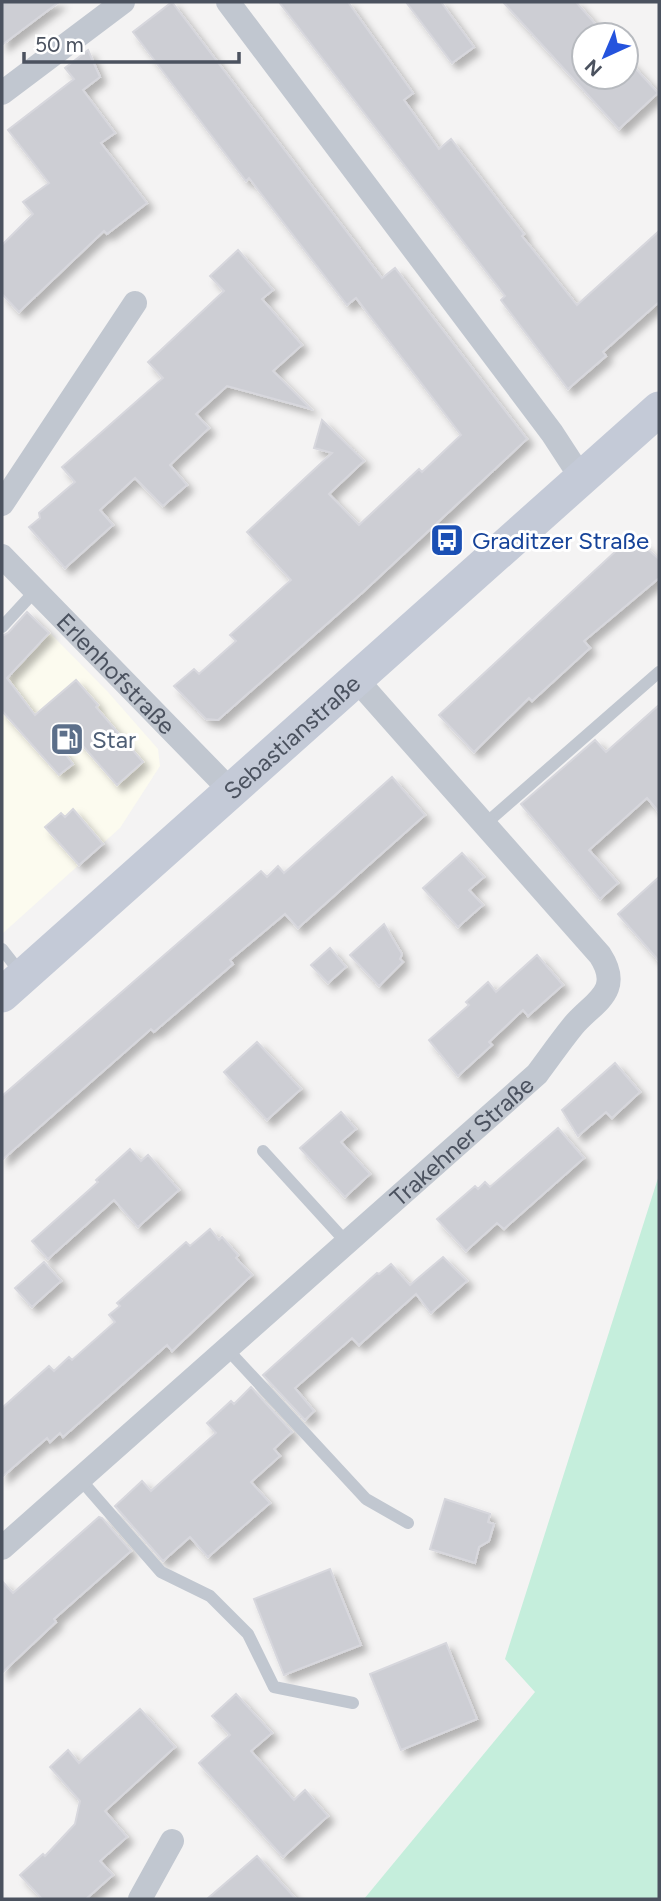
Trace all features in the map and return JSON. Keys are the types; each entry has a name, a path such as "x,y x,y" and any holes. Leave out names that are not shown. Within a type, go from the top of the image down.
{"street":[{"path":"2,93 123,2"},
{"path":"228,2 552,433 582,480"},
{"path":"2,504 135,303"},
{"name":"Sebastianstraße","path":"13,985 659,409"},
{"name":"Erlenhofstraße","path":"2,556 230,791"},
{"name":"Trakehner Straße","path":"2,1549 537,1074 575,1023 596,1006 608,985 609,974 600,955 356,679"},
{"path":"140,1899 172,1841"}],"lane":[{"path":"2,627 36,590"},
{"path":"484,825 659,671"},
{"path":"2,949 13,985"},
{"path":"263,1151 347,1243"},
{"path":"227,1349 366,1499 408,1523"},
{"path":"80,1479 160,1572 210,1597 247,1634 274,1687 353,1703"}],"shaded area":[{"path":"50,633 108,692 158,749 160,766 120,828 2,934 2,686"}],"green space":[{"path":"659,1175 659,1899 364,1899 535,1692 505,1659"}],"building":[{"path":"2,2 59,2 2,45"},
{"path":"172,2 382,278 395,268 527,439 363,592 218,720 206,719 174,686 194,669 199,674 236,641 230,635 291,580 247,532 332,453 314,448 322,420 364,461 329,494 359,525 419,469 422,472 461,435 356,298 347,305 249,178 246,181 133,32"},
{"path":"279,2 348,2 413,93 404,100 439,149 451,139 577,305 659,231 659,302 603,352 606,356 568,389 501,300 505,296"},
{"path":"406,2 441,2 474,47 452,63"},
{"path":"503,2 576,2 593,21 570,21 570,75"},
{"path":"88,50 100,77 83,90 115,133 101,143 147,203 107,234 104,231 19,312 2,294 2,245 33,214 23,202 49,183 8,130 74,79 65,68"},
{"path":"640,73 658,93 619,129 584,91 640,91"},
{"path":"238,250 273,290 262,299 302,345 273,371 311,409 227,386 196,414 209,428 170,465 187,485 163,506 135,478 100,510 113,525 65,568 29,527 40,518 39,513 75,482 62,467 163,378 148,362 224,291 210,276"},
{"path":"632,536 659,559 659,578 584,641 590,648 532,701 529,698 474,752 439,715"},
{"path":"27,612 49,633 7,678 35,715 76,680 143,762 117,785 69,730 56,742 73,764 59,775 2,711 2,636"},
{"path":"659,705 659,812 647,798 589,850 618,883 600,899 521,804 595,740 606,752"},
{"path":"392,777 425,815 298,928 285,914 230,960 233,964 154,1032 151,1029 2,1160 2,1096 261,871 267,877 278,866 284,873"},
{"path":"73,809 103,844 79,865 45,827 61,813 65,817"},
{"path":"462,853 484,877 469,890 483,905 458,927 423,888"},
{"path":"659,877 659,961 618,914"},
{"path":"384,924 402,954 400,959 403,962 379,986 350,955"},
{"path":"330,948 346,967 328,983 311,965"},
{"path":"537,955 563,985 528,1016 523,1010 489,1042 492,1045 458,1076 429,1040 469,1005 466,1002 488,982 496,992"},
{"path":"257,1042 301,1089 267,1120 224,1072"},
{"path":"615,1063 640,1092 612,1118 606,1112 578,1136 562,1110"},
{"path":"341,1112 356,1129 341,1142 370,1174 345,1197 300,1148"},
{"path":"558,1128 584,1158 504,1229 497,1223 466,1251 437,1219 475,1186 478,1189 485,1182 490,1187"},
{"path":"130,1149 141,1161 148,1155 179,1190 138,1227 114,1200 48,1259 32,1241 98,1182 96,1180"},
{"path":"210,1229 219,1240 222,1237 252,1275 172,1351 167,1345 63,1437 60,1433 50,1442 47,1438 2,1477 2,1408 49,1366 54,1371 69,1357 72,1360 115,1322 109,1315 120,1306 117,1303 186,1242 190,1246"},
{"path":"443,1257 467,1281 431,1313 416,1294 359,1345 352,1338 295,1388 314,1411 305,1420 263,1375 377,1273 391,1264 410,1285"},
{"path":"44,1262 61,1281 32,1307 15,1288"},
{"path":"251,1387 292,1432 274,1449 280,1456 251,1482 270,1503 208,1557 190,1537 163,1561 115,1506 142,1481 151,1491 216,1433 207,1423 231,1401 234,1404"},
{"path":"445,1499 490,1514 488,1522 494,1524 489,1541 479,1547 475,1563 430,1549"},
{"path":"99,1517 131,1551 54,1619 56,1622 2,1673 2,1581 13,1593"},
{"path":"330,1569 361,1645 284,1675 254,1599"},
{"path":"446,1643 477,1719 401,1750 370,1674"},
{"path":"236,1694 272,1733 251,1751 294,1800 305,1790 328,1816 283,1857 199,1763 230,1735 212,1716"},
{"path":"140,1709 175,1747 105,1811 127,1837 100,1861 113,1875 86,1899 42,1899 20,1875 43,1854 45,1856 75,1824 80,1801 50,1767 68,1750 79,1763"},
{"path":"257,1856 296,1899 207,1899"}],"place":[{"name":"Graditzer Straße","path":"447,540"},
{"name":"Star","path":"67,739"}]}
